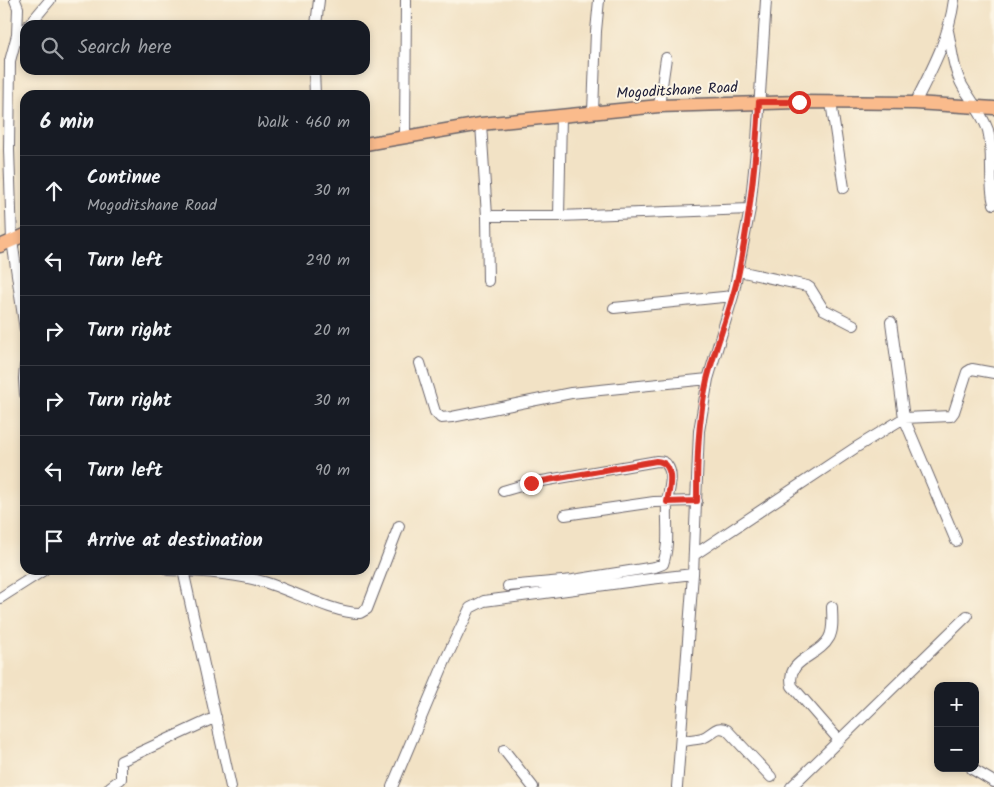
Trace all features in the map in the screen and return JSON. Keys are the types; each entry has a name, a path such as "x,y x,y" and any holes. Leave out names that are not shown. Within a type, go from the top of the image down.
{"main road":[{"name":"Mogoditshane Road","path":"370,143 481,124 659,106 759,102 831,102 915,103 994,108"},
{"path":"0,246 20,237"}],"street":[{"path":"15,0 20,24"},
{"path":"34,20 50,0"},
{"path":"317,20 319,0"},
{"path":"405,137 406,0"},
{"path":"593,112 599,0"},
{"path":"677,787 693,574 699,431 708,380 739,271 750,209 757,141 766,0"},
{"path":"915,103 941,51 948,30 954,0"},
{"path":"948,30 955,66 962,86 978,107 992,143 994,204"},
{"path":"20,35 10,60 9,150 12,240 20,295"},
{"path":"659,106 666,58"},
{"path":"314,75 315,90"},
{"path":"831,102 844,188"},
{"path":"559,216 561,115"},
{"path":"481,124 487,216 488,282"},
{"path":"0,134 9,150"},
{"path":"487,216 559,216 750,209"},
{"path":"739,271 806,286 810,288 822,309 854,325"},
{"path":"614,308 733,296"},
{"path":"891,322 904,418 956,541"},
{"path":"420,363 435,412 441,418 571,393 708,380"},
{"path":"694,555 855,448 904,418 951,416 954,412 966,372 972,369 979,369 994,373"},
{"path":"503,490 531,483 656,461 662,461 667,465 670,472 667,502 668,533 666,556 663,564 655,567 573,580 508,586"},
{"path":"565,515 667,502 697,501"},
{"path":"225,575 263,582 339,610 360,613 367,609 399,526"},
{"path":"392,787 445,661 470,608 484,602 650,578 693,574"},
{"path":"0,598 36,575"},
{"path":"184,575 231,787"},
{"path":"832,607 832,627 829,639 792,670 790,678 792,686 839,740"},
{"path":"791,787 967,616"},
{"path":"110,787 121,779 121,761 216,717"},
{"path":"680,741 702,738 717,728 722,728 727,730 770,777"},
{"path":"504,750 533,787"},
{"path":"977,772 994,782"}],"route":[{"path":"531,483 662,461 667,465 670,472 667,502 697,501 699,431 703,404 739,271 750,209 759,102 799,102"}]}
